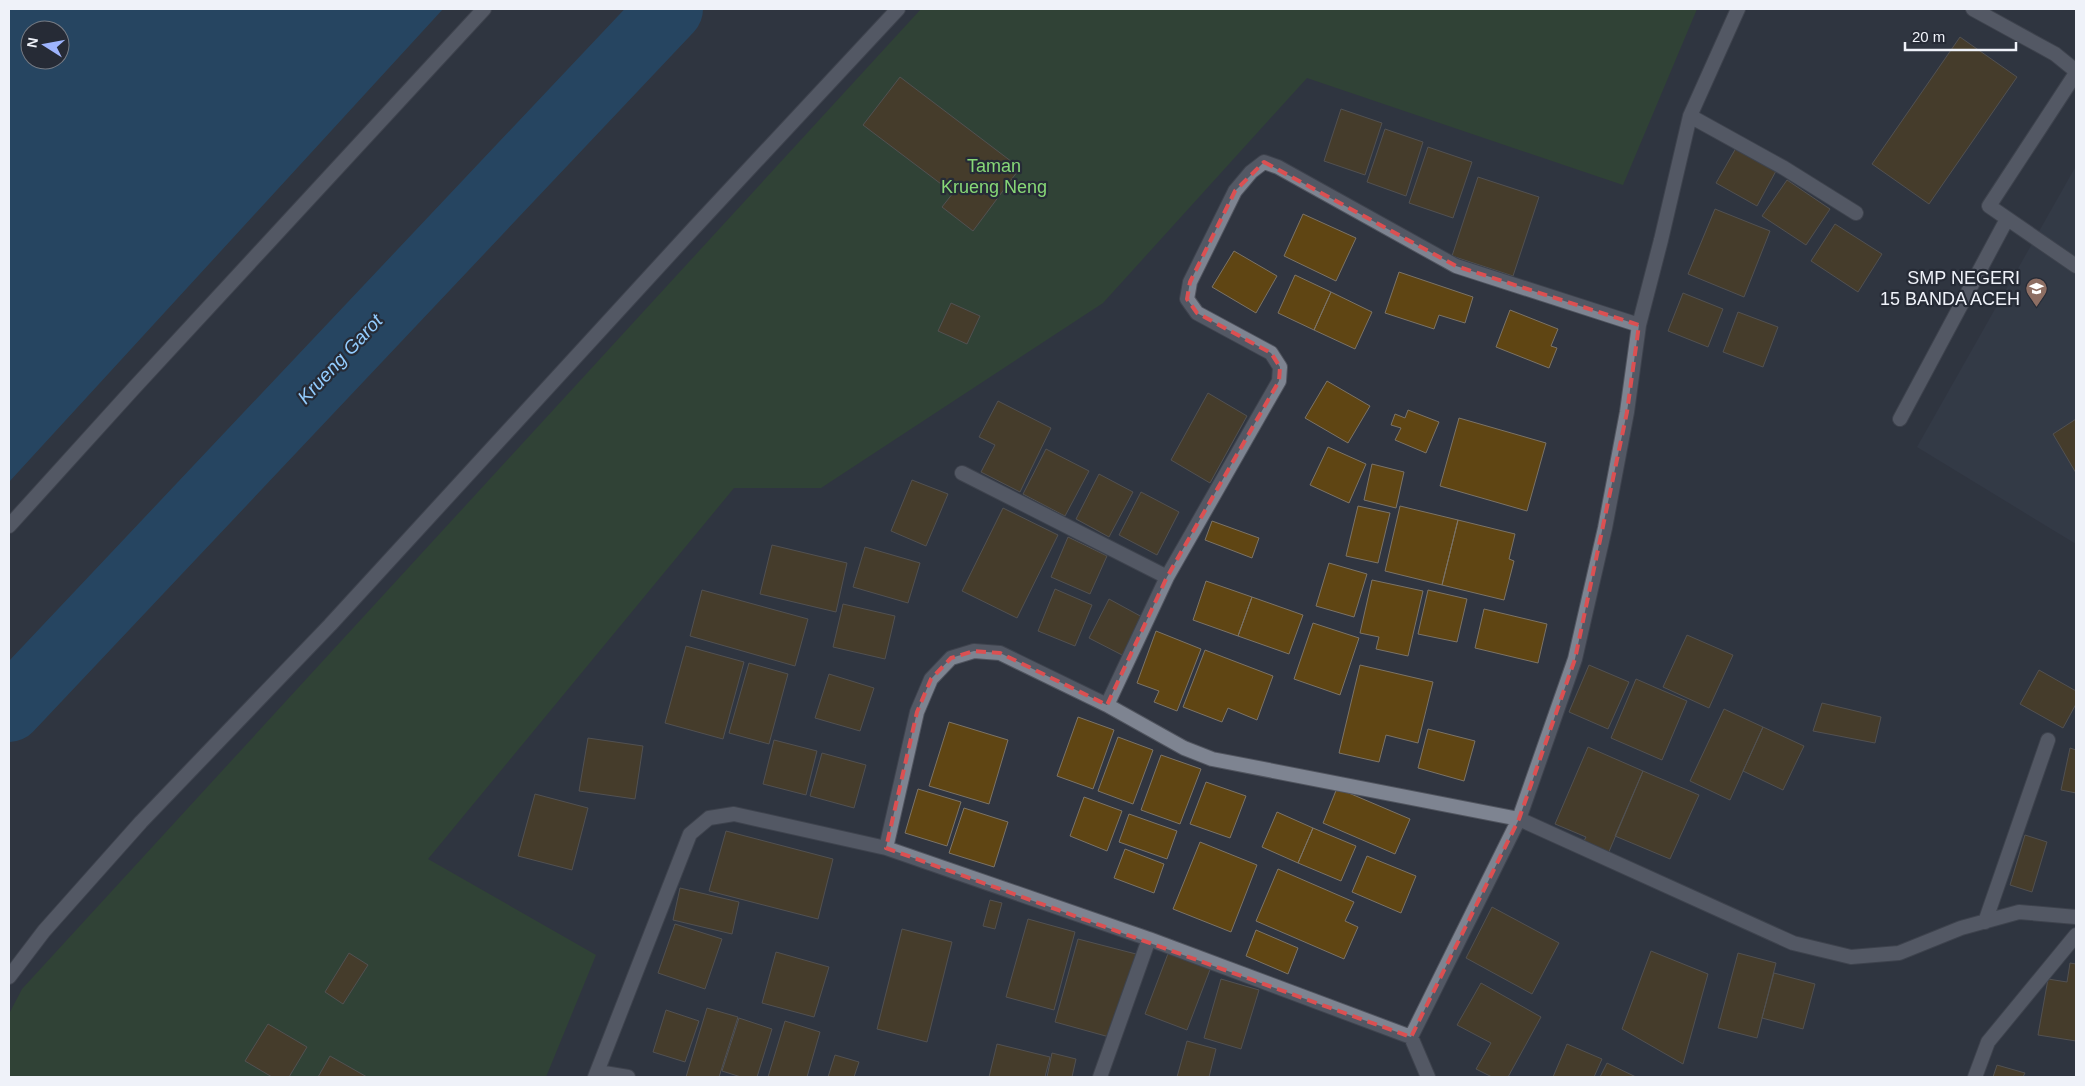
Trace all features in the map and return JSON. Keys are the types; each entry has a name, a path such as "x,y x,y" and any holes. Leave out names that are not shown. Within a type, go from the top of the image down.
{"street":[{"path":"9,526 484,9"},
{"path":"9,977 44,931 141,822 330,625 694,228 898,9"},
{"path":"1411,1036 1519,819 1576,658 1605,528 1627,412 1638,324 1661,240 1690,116 1738,9"},
{"path":"1973,9 2055,54 2076,72 1989,206 2076,266"},
{"path":"1690,116 1784,168 1856,213"},
{"path":"1107,705 1167,576 1279,382 1280,367 1271,353 1197,313 1188,299 1190,282 1235,191 1251,172 1264,162 1278,167 1456,266 1638,324"},
{"path":"1900,419 2007,219"},
{"path":"962,473 1167,576"},
{"path":"886,848 917,712 931,680 951,658 974,651 1000,653 1107,705 1184,748 1212,758 1519,819 1793,943 1851,957 1899,953 1961,928 2019,912 2076,917"},
{"path":"1985,922 2048,740"},
{"path":"628,1077 596,1074 690,834 709,818 734,814 886,848 1148,939 1411,1036 1428,1077"},
{"path":"1975,1077 1988,1042 2076,935"},
{"path":"1100,1077 1148,939"}],"highlighted area":[{"path":"1264,162 1456,266 1639,325 1627,412 1575,659 1519,819 1411,1037 886,848 917,712 931,679 951,658 974,651 1000,653 1107,705 1167,577 1279,381 1280,367 1271,353 1197,313 1187,299 1190,282 1235,191"}],"shaded area":[{"name":"SMP NEGERI 15 BANDA ACEH","path":"2076,166 2076,544 1917,447"}],"green space":[{"name":"Taman Krueng Neng","path":"921,9 1697,9 1623,185 1307,78 1103,303 821,488 734,488 428,859 596,955 546,1077 9,1077 9,1014 22,989"}],"water":[{"path":"9,9 443,9 9,482"}],"building":[{"path":"1960,37 2017,77 1929,204 1872,164"},
{"path":"900,77 1020,168 973,231 942,207 953,193 863,125"},
{"path":"1341,109 1382,123 1365,175 1324,161"},
{"path":"1385,129 1423,142 1406,196 1367,182"},
{"path":"1428,147 1472,162 1453,218 1409,203"},
{"path":"1736,148 1776,171 1757,206 1716,183"},
{"path":"1478,177 1539,197 1513,276 1452,256"},
{"path":"1787,180 1830,209 1806,245 1762,216"},
{"path":"1715,209 1770,231 1744,297 1688,274"},
{"path":"1303,214 1356,238 1336,281 1284,256"},
{"path":"1835,224 1882,254 1858,292 1811,261"},
{"path":"1234,251 1277,276 1256,313 1212,287"},
{"path":"1399,272 1473,297 1465,323 1439,315 1434,329 1385,313"},
{"path":"1295,275 1331,292 1314,330 1278,313"},
{"path":"1331,292 1372,312 1355,349 1314,330"},
{"path":"1683,293 1723,309 1708,347 1668,331"},
{"path":"951,303 980,316 967,344 938,331"},
{"path":"1510,310 1558,329 1551,346 1557,348 1549,368 1496,347"},
{"path":"1738,312 1778,327 1763,367 1723,352"},
{"path":"1327,381 1370,406 1348,443 1305,418"},
{"path":"1208,393 1247,416 1210,483 1171,460"},
{"path":"998,401 1051,428 1020,492 981,472 995,445 979,437"},
{"path":"1408,410 1439,422 1426,453 1395,440 1401,428 1391,425 1395,414 1405,418"},
{"path":"1459,418 1546,443 1527,511 1440,486"},
{"path":"2076,419 2076,473 2053,434"},
{"path":"1328,447 1366,464 1349,503 1310,485"},
{"path":"1046,449 1089,471 1065,516 1023,494"},
{"path":"1372,464 1404,472 1396,508 1364,500"},
{"path":"1099,474 1133,492 1109,537 1076,519"},
{"path":"912,480 948,494 926,546 891,531"},
{"path":"1141,492 1179,512 1157,555 1119,535"},
{"path":"1358,506 1390,513 1378,563 1346,556"},
{"path":"1400,506 1458,520 1442,585 1385,571"},
{"path":"1003,508 1058,535 1017,618 962,591"},
{"path":"1458,520 1515,534 1509,559 1514,561 1504,600 1442,585"},
{"path":"1212,521 1259,538 1252,558 1205,540"},
{"path":"1068,537 1107,556 1090,594 1051,577"},
{"path":"772,545 847,563 836,612 760,594"},
{"path":"865,547 920,563 908,603 853,587"},
{"path":"1329,563 1367,574 1354,617 1316,606"},
{"path":"1372,580 1423,591 1408,656 1376,649 1379,637 1360,633"},
{"path":"1206,581 1252,597 1238,636 1193,620"},
{"path":"1055,589 1092,605 1075,646 1038,631"},
{"path":"702,590 808,619 795,666 690,636"},
{"path":"1428,590 1467,599 1457,642 1418,634"},
{"path":"1252,597 1303,615 1289,654 1238,636"},
{"path":"1109,599 1144,618 1124,656 1089,638"},
{"path":"843,604 895,616 885,659 833,647"},
{"path":"1484,609 1547,624 1538,663 1475,648"},
{"path":"1313,623 1359,638 1340,695 1294,679"},
{"path":"1156,631 1201,649 1177,711 1154,702 1159,691 1137,683"},
{"path":"1687,635 1733,655 1709,708 1663,687"},
{"path":"686,646 744,662 723,739 665,723"},
{"path":"1205,650 1273,676 1257,720 1228,708 1222,722 1183,707"},
{"path":"749,663 788,674 769,744 729,733"},
{"path":"1360,665 1433,682 1418,743 1386,735 1379,762 1339,753"},
{"path":"1589,665 1629,682 1608,729 1569,712"},
{"path":"2039,670 2076,691 2076,704 2063,728 2020,704"},
{"path":"829,674 874,688 860,731 815,718"},
{"path":"1636,679 1687,701 1662,760 1611,738"},
{"path":"1822,703 1881,717 1875,743 1813,731"},
{"path":"1724,709 1763,727 1730,800 1690,781"},
{"path":"1078,717 1114,730 1093,789 1057,776"},
{"path":"949,722 1008,740 989,804 929,786"},
{"path":"1763,727 1804,746 1783,790 1743,771"},
{"path":"1428,729 1475,741 1464,781 1418,768"},
{"path":"1118,737 1153,750 1133,804 1098,791"},
{"path":"588,738 643,746 635,799 579,791"},
{"path":"774,740 817,751 806,795 763,784"},
{"path":"1588,747 1643,771 1608,854 1583,843 1586,837 1555,824"},
{"path":"2070,748 2076,750 2076,793 2061,790"},
{"path":"822,753 866,765 854,808 810,796"},
{"path":"1161,755 1201,769 1180,824 1141,810"},
{"path":"1643,771 1699,795 1670,859 1615,836"},
{"path":"1206,782 1246,796 1230,838 1190,824"},
{"path":"1337,788 1410,819 1395,854 1323,823"},
{"path":"918,789 961,802 947,846 905,833"},
{"path":"535,794 588,808 572,870 518,856"},
{"path":"1084,797 1122,811 1107,851 1070,836"},
{"path":"964,808 1008,822 994,867 949,853"},
{"path":"1277,812 1313,828 1298,863 1262,847"},
{"path":"1129,814 1177,831 1167,859 1119,842"},
{"path":"1313,828 1356,846 1341,881 1298,863"},
{"path":"726,831 833,859 818,919 709,891"},
{"path":"2025,835 2047,842 2032,892 2010,885"},
{"path":"1200,842 1257,865 1231,932 1173,909"},
{"path":"1125,849 1164,864 1154,893 1114,878"},
{"path":"1367,856 1416,876 1401,913 1352,892"},
{"path":"1278,869 1354,902 1345,921 1358,927 1344,959 1256,921"},
{"path":"680,888 739,902 732,934 673,920"},
{"path":"990,900 1002,903 995,929 983,926"},
{"path":"1492,907 1559,943 1532,994 1466,958"},
{"path":"1028,919 1075,932 1054,1010 1006,997"},
{"path":"675,924 722,939 705,989 658,973"},
{"path":"902,929 952,942 927,1042 877,1029"},
{"path":"1256,930 1298,948 1288,974 1246,956"},
{"path":"1078,939 1136,954 1113,1038 1055,1022"},
{"path":"1169,951 1211,967 1187,1030 1145,1014"},
{"path":"1651,951 1708,974 1683,1064 1622,1029"},
{"path":"776,952 829,967 814,1017 762,1003"},
{"path":"349,953 368,965 343,1004 325,992"},
{"path":"1738,953 1776,963 1757,1038 1718,1028"},
{"path":"2070,963 2076,964 2076,1041 2038,1035 2048,979 2067,982"},
{"path":"1774,973 1815,984 1803,1029 1762,1018"},
{"path":"1221,979 1259,990 1241,1049 1204,1038"},
{"path":"1481,983 1541,1017 1508,1077 1492,1077 1476,1069 1491,1043 1457,1025"},
{"path":"707,1008 738,1017 719,1077 686,1077"},
{"path":"666,1010 699,1021 685,1062 653,1052"},
{"path":"739,1018 772,1029 757,1077 741,1077 722,1071"},
{"path":"785,1021 820,1032 807,1077 768,1077"},
{"path":"268,1024 307,1047 289,1077 272,1077 245,1061"},
{"path":"1187,1041 1216,1049 1209,1077 1177,1077"},
{"path":"997,1044 1050,1057 1045,1077 989,1077"},
{"path":"1567,1044 1602,1059 1594,1077 1553,1077"},
{"path":"1052,1053 1076,1059 1072,1077 1047,1077"},
{"path":"835,1055 859,1062 854,1077 828,1077"},
{"path":"330,1056 367,1077 318,1077"},
{"path":"1607,1063 1636,1077 1600,1077"},
{"path":"1997,1065 2025,1073 2023,1077 1993,1077"}],"waterway":[{"name":"Krueng Garot","path":"9,709 670,9"}],"place":[{"name":"SMP NEGERI 15 BANDA ACEH","path":"2036,307"}]}
